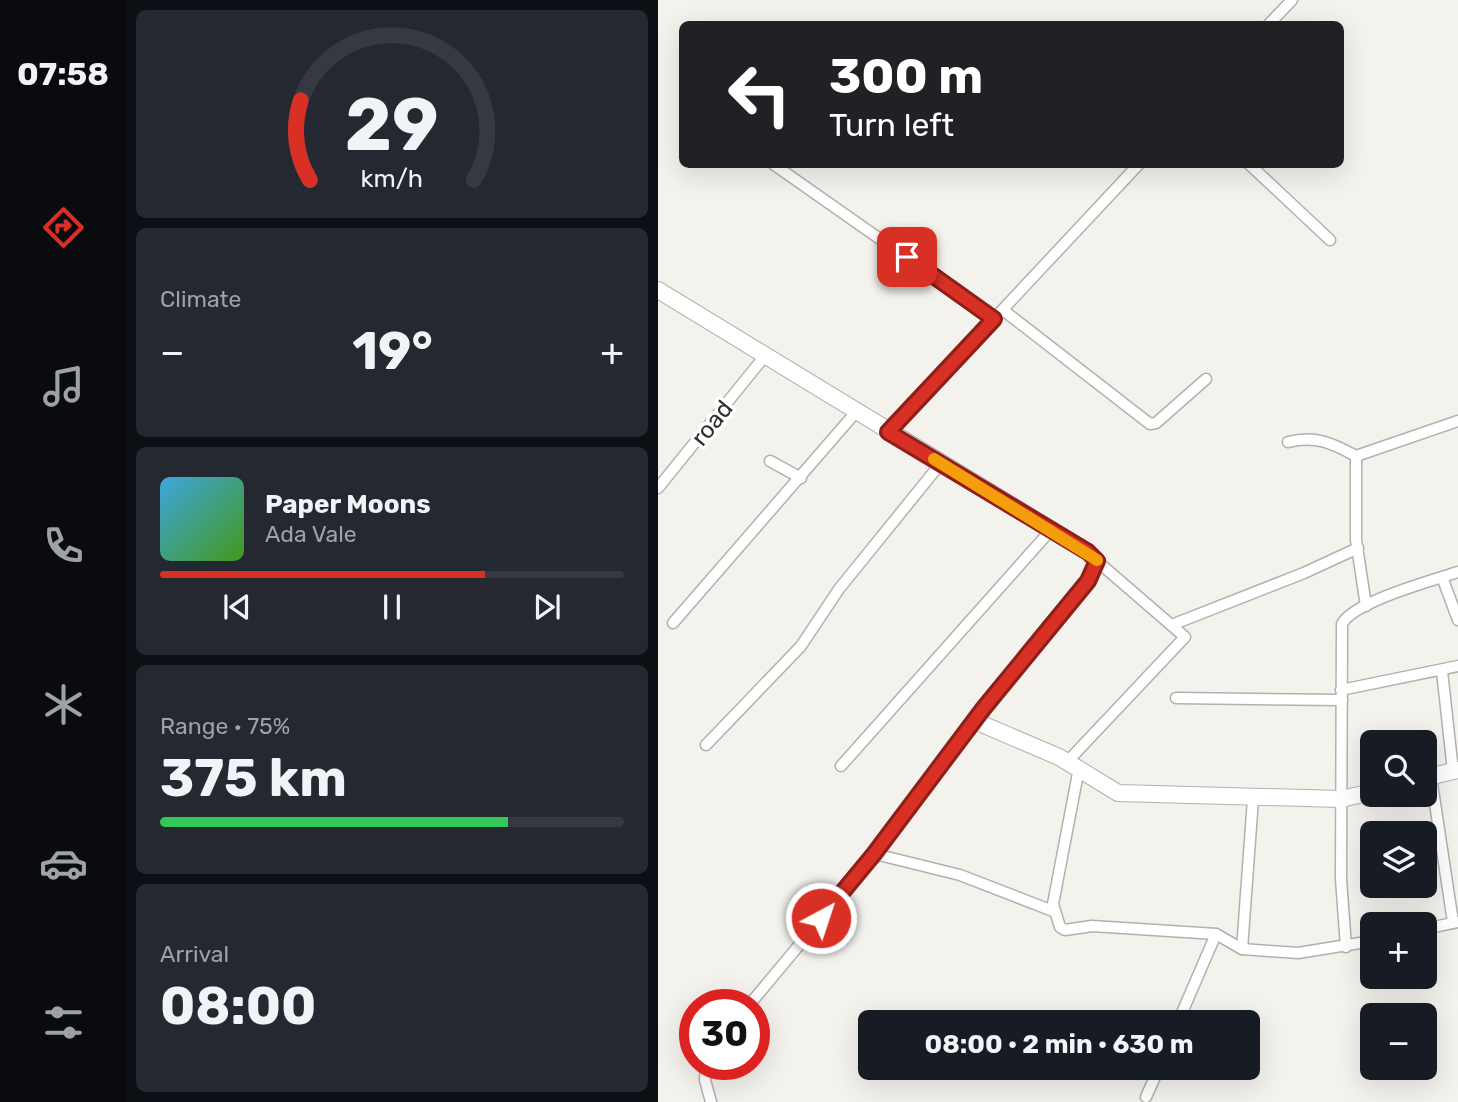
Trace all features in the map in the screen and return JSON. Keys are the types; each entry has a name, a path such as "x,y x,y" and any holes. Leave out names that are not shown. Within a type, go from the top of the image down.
{"main road":[{"path":"658,290 1088,552 1097,561 1088,581 978,719 984,725 1073,765 1118,793 1253,799 1341,799 1360,795"},
{"path":"1437,776 1456,771"}],"street":[{"path":"1272,21 1292,0"},
{"path":"779,168 998,315 1150,424 1157,423 1206,379"},
{"path":"888,432 1135,168"},
{"path":"1253,168 1330,240"},
{"name":"road","path":"658,488 764,357"},
{"path":"673,623 856,412"},
{"path":"1288,442 1306,438 1323,440 1356,456 1458,422"},
{"path":"1356,456 1357,548 1366,606"},
{"path":"770,461 801,478"},
{"path":"706,745 802,646 839,589 941,463"},
{"path":"841,766 1050,531"},
{"path":"1174,624 1304,573 1357,548"},
{"path":"1097,561 1174,624 1184,634 1184,640 1115,707 1073,765 1053,911 1056,922 1065,930 1092,926 1216,934 1242,949 1298,953 1360,944"},
{"path":"1346,947 1341,879 1342,624 1345,619 1366,606 1458,572"},
{"path":"1443,577 1458,620"},
{"path":"1176,698 1342,695 1458,666"},
{"path":"1442,671 1456,771"},
{"path":"762,989 874,854 978,719"},
{"path":"1242,949 1253,799"},
{"path":"1433,807 1455,922 1437,926"},
{"path":"874,854 960,874 1053,911"},
{"path":"1183,1010 1216,934"},
{"path":"705,1080 711,1102"},
{"path":"1146,1097 1153,1080"}],"slow traffic":[{"path":"934,459 1097,560"}],"route":[{"path":"821,918 874,854 983,709 1088,581 1097,561 1088,552 888,432 994,319 907,257"}]}
